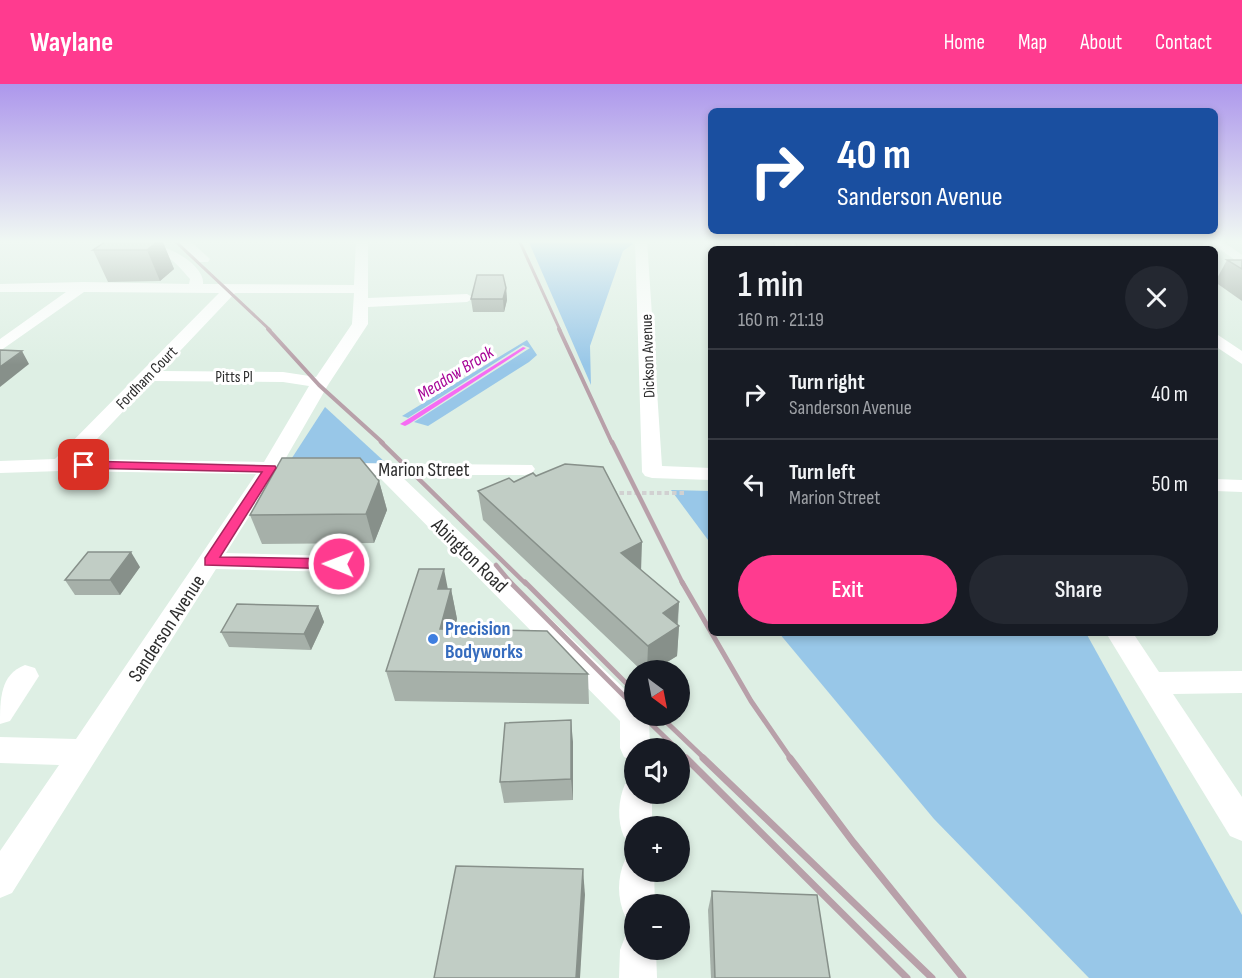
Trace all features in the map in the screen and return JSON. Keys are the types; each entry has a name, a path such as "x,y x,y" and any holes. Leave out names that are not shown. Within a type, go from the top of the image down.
{"street":[{"path":"0,346 89,282"},
{"path":"194,288 198,282"},
{"name":"Sanderson Avenue","path":"0,881 210,561 270,468 320,383 360,324 361,282"},
{"name":"Dickson Avenue","path":"644,282 652,472 708,474"},
{"path":"0,288 232,288 361,296 467,298"},
{"name":"Fordham Court","path":"61,465 232,288"},
{"path":"1218,338 1242,338"},
{"path":"1218,340 1239,354"},
{"name":"Pitts Pl","path":"147,376 283,377 320,383"},
{"name":"Marion Street","path":"0,467 61,465 309,469 525,469"},
{"name":"Abington Road","path":"382,469 624,706"},
{"path":"1218,485 1242,486"},
{"path":"210,561 339,564"},
{"path":"1121,636 1242,825"},
{"path":"0,712 25,676"},
{"path":"1150,683 1242,682"},
{"path":"0,750 85,752"},
{"path":"638,960 638,978"}],"path":[{"path":"604,493 684,494"}],"shaded area":[{"path":"546,282 612,282 590,346 591,385"},
{"path":"527,340 537,355 529,362 428,426 414,422 530,348 523,345 408,418 402,416"},
{"path":"523,347 526,348 409,424 405,426 400,424"},
{"path":"325,407 387,464 290,461"},
{"path":"671,490 708,491 708,540"},
{"path":"782,636 1088,636 1242,915 1242,978 1089,978 934,819"}],"building":[{"path":"475,282 505,282 506,288 503,299 471,299"},
{"path":"0,350 22,351 0,367"},
{"path":"282,458 360,458 379,481 366,514 250,515"},
{"path":"565,464 603,467 642,542 621,553 679,602 663,613 679,626 648,646 478,491 509,478 514,482 533,473 536,476"},
{"path":"88,552 131,552 110,580 65,580"},
{"path":"419,569 444,569 438,589 451,589 440,629 547,631 588,674 386,671"},
{"path":"237,604 318,606 304,634 221,632"},
{"path":"571,720 571,779 500,782 505,723"},
{"path":"456,866 583,869 576,978 434,978"},
{"path":"712,891 817,895 830,978 715,978"}],"railway":[{"path":"219,282 270,330"},
{"path":"538,282 560,330"},
{"path":"268,329 319,385 383,443"},
{"path":"559,329 612,443"},
{"path":"381,442 526,584"},
{"path":"612,442 682,582"},
{"path":"496,565 512,584"},
{"path":"525,582 624,681"},
{"path":"682,582 708,627"},
{"path":"512,584 624,696"},
{"path":"713,636 751,701 791,759"},
{"path":"653,726 666,738"},
{"path":"670,726 705,759"},
{"path":"703,758 932,978"},
{"path":"790,758 853,842 963,978"},
{"path":"690,762 907,978"}],"place":[{"name":"Precision Bodyworks","path":"433,639"}],"route":[{"path":"84,465 270,468 210,561 339,564"}],"water label":[{"name":"Meadow Brook","path":"455,373"}]}
